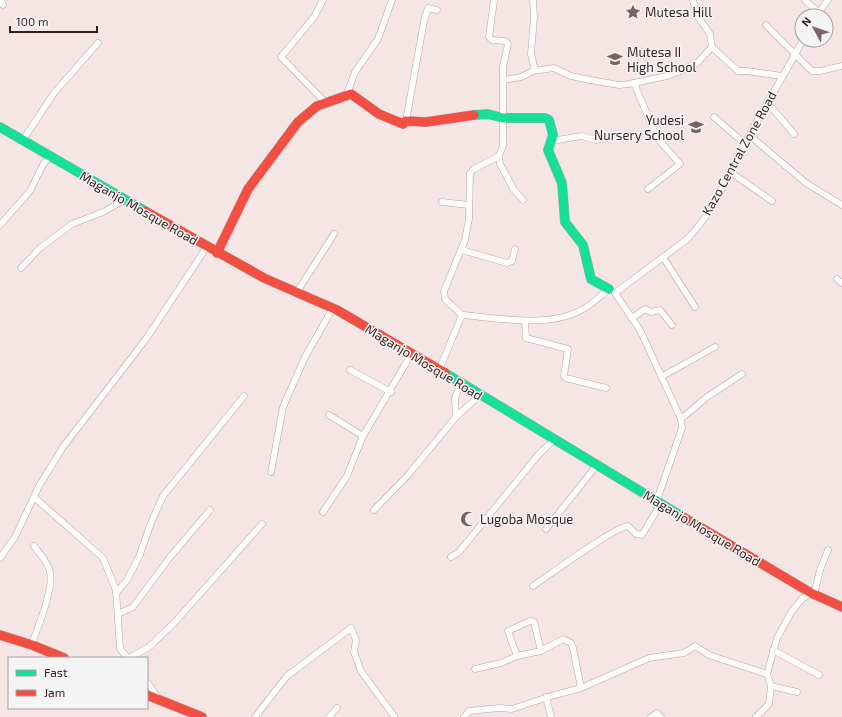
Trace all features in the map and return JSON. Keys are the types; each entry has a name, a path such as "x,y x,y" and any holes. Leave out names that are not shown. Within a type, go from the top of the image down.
{"street":[{"path":"323,0 314,17 281,57 325,102"},
{"path":"347,94 355,72 378,39 392,0"},
{"path":"494,0 489,37 492,40 507,42 503,67 503,146 499,156 500,164 514,190 523,200"},
{"path":"533,0 534,17 531,54 536,70"},
{"path":"693,0 697,15 710,34 712,48 738,71 747,70 782,76"},
{"path":"805,0 812,8"},
{"path":"822,8 828,0"},
{"path":"406,121 424,21 428,8 437,10"},
{"path":"766,24 812,71 820,71 842,66"},
{"path":"24,140 54,93 98,43"},
{"path":"504,80 521,77 536,70 554,68 571,76 590,80 619,85 634,83 667,76 681,71 698,62 712,48"},
{"name":"Kazo Central Zone Road","path":"462,314 525,320 560,319 584,309 686,240 712,206 744,143 799,48"},
{"path":"634,83 657,138 680,164 648,189"},
{"path":"217,253 237,210 262,168 306,115 325,102 347,94 355,96 367,107 384,117 403,124 406,121 426,122 466,115 488,114 503,118 545,118 549,120 553,135 548,150 562,183 565,222 583,244 591,279 612,291 632,318 661,377 680,419 682,428 659,502 642,535 636,534 628,526 622,527 593,544 533,586"},
{"path":"767,102 794,134"},
{"path":"714,116 744,143"},
{"name":"Maganjo Mosque Road","path":"0,127 217,253 264,278 333,308 412,353 812,594 842,607"},
{"path":"749,135 806,183 842,203"},
{"path":"551,141 582,136 596,140 611,137"},
{"path":"0,225 30,191 44,163 51,156"},
{"path":"439,370 462,314 445,299 444,291 462,250 469,219 471,171 499,156"},
{"path":"730,172 772,201"},
{"path":"21,268 40,248 72,224 103,212 126,200"},
{"path":"442,202 469,205"},
{"path":"297,292 334,234"},
{"path":"462,250 507,263 512,261 515,249"},
{"path":"0,558 15,538 34,497 63,447 146,339 204,251"},
{"path":"662,257 695,307"},
{"path":"271,472 283,407 305,357 333,308"},
{"path":"632,318 645,309 651,312 660,310 672,325"},
{"path":"525,320 526,338 568,349 564,376 566,378 606,388"},
{"path":"661,377 715,347"},
{"path":"323,512 347,476 363,436 391,392 412,353"},
{"path":"350,370 391,392"},
{"path":"680,419 707,397 742,374"},
{"path":"456,417 455,398 462,383"},
{"path":"374,510 408,475 456,417 480,395"},
{"path":"116,593 127,580 140,557 151,523 163,496 244,396"},
{"path":"329,415 363,436"},
{"path":"452,557 464,546 539,454 555,439"},
{"path":"546,529 597,465"},
{"path":"34,497 103,558 116,593 120,649 127,657"},
{"path":"118,614 133,607 170,557 210,510"},
{"path":"130,657 149,647 175,622 262,524"},
{"path":"34,546 48,565 51,574 45,608 32,643 38,647"},
{"path":"756,717 769,704 771,686 767,674 777,638 792,611 802,599 812,594 828,550"},
{"path":"517,656 508,631 530,621 534,622 541,651"},
{"path":"255,717 286,676 351,628 356,640 354,652 361,671 394,716"},
{"path":"0,635 38,647 62,657"},
{"path":"475,669 501,663 517,656 541,651 563,639 571,643 581,688"},
{"path":"464,717 470,711 499,708 512,709 546,697 581,688 649,658 684,653 695,646 709,655 767,674"},
{"path":"773,650 819,675"},
{"path":"148,684 156,696 163,701 187,714 202,717"},
{"path":"771,686 797,692"},
{"path":"148,695 163,701"},
{"path":"546,697 552,717"},
{"path":"328,717 337,708"},
{"path":"651,717 657,713 661,717"}],"traffic: fast":[{"path":"474,115 488,114 503,118 545,118 549,120 553,135 548,150 562,183 565,222 583,245 591,279 609,289"},
{"path":"0,127 145,211"},
{"path":"445,373 683,517"}],"traffic: jam":[{"path":"217,253 248,189 298,122 317,106 351,94 379,114 403,124 406,121 426,122 474,115"},
{"path":"145,211 264,278 337,310 445,373"},
{"path":"683,517 811,593 842,607"},
{"path":"0,635 32,645 62,657"},
{"path":"148,695 202,717"}],"place":[{"name":"Mutesa Hill","path":"633,12"},
{"name":"Mutesa II High School","path":"615,59"},
{"name":"Yudesi Nursery School","path":"696,127"},
{"name":"Lugoba Mosque","path":"468,519"}]}
